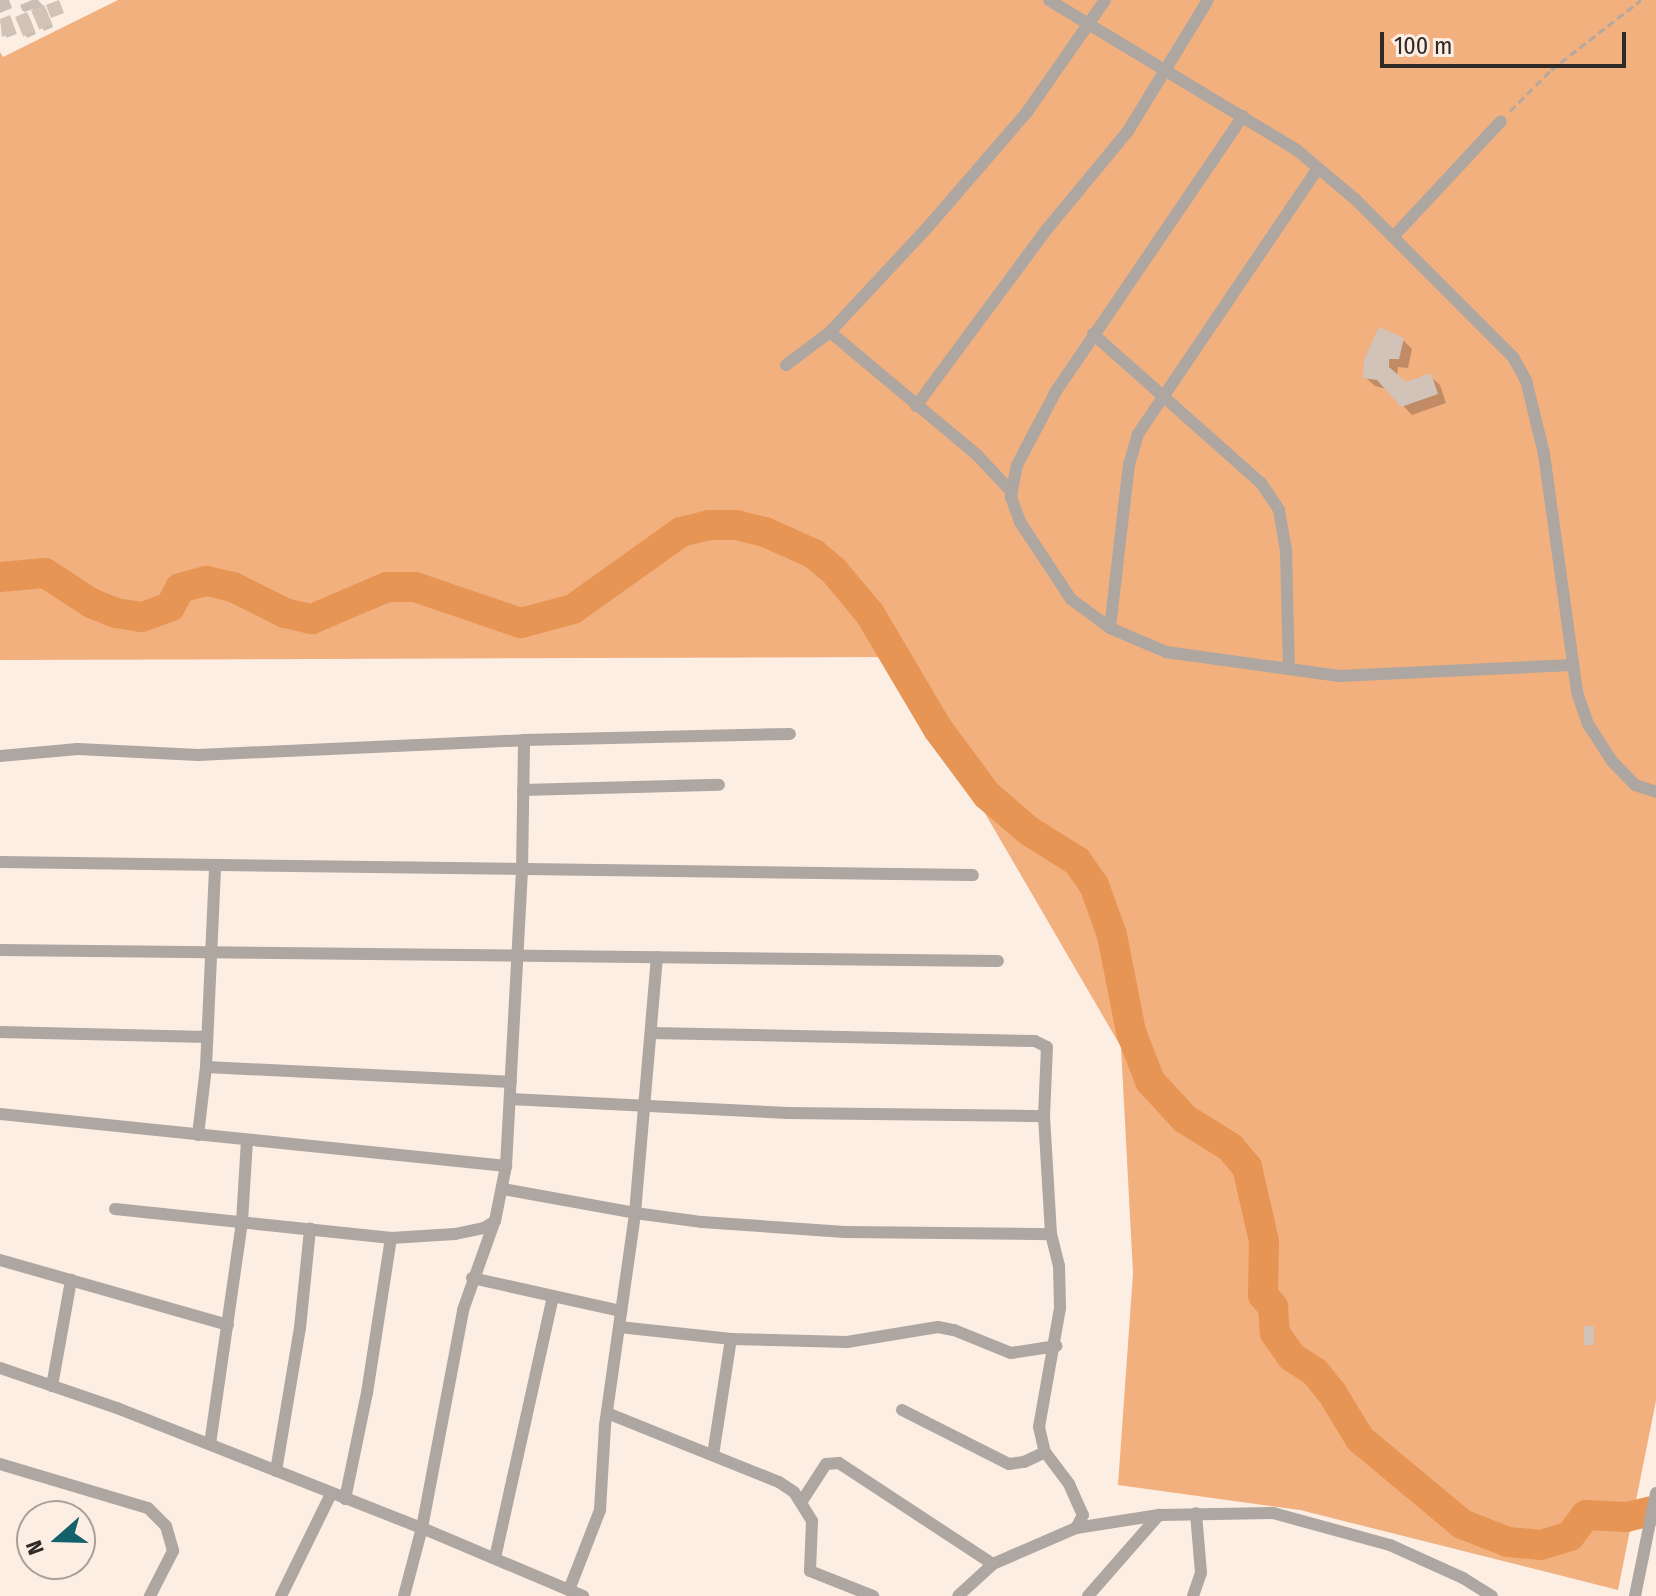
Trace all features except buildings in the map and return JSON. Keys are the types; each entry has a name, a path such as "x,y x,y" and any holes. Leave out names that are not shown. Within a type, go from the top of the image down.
{"street":[{"path":"1049,0 1243,116 1318,168 1393,237 1513,357 1526,380 1544,454 1573,665 1588,724 1612,761 1635,785 1656,792"},
{"path":"786,365 830,332 927,228 1027,112 1091,25 1105,0"},
{"path":"916,406 992,300 1128,131 1208,0"},
{"path":"1243,116 1055,393 1017,465 1012,492 1020,522 1071,599 1110,628 1166,652 1339,676 1573,665"},
{"path":"1393,237 1501,121"},
{"path":"1110,628 1129,465 1138,434 1318,168"},
{"path":"830,332 977,455 1012,492"},
{"path":"1093,334 1261,483 1279,510 1286,550 1289,669"},
{"path":"0,756 78,749 227,754 524,740 790,734"},
{"path":"404,1596 422,1528 472,1278 495,1221 503,1189 522,871 524,740"},
{"path":"523,790 719,785"},
{"path":"0,862 973,875"},
{"path":"198,1135 206,1067 215,867"},
{"path":"0,950 998,961"},
{"path":"569,1590 600,1510 607,1413 635,1213 646,1107 657,957"},
{"path":"0,1032 207,1037"},
{"path":"651,1033 1044,1043 1049,1054 1044,1116 1051,1234 1060,1283 1056,1346 1039,1427 1045,1452 1082,1507 1081,1524 1076,1528"},
{"path":"206,1067 511,1082"},
{"path":"510,1099 788,1113 1044,1116"},
{"path":"0,1114 506,1166"},
{"path":"210,1444 242,1222 247,1141"},
{"path":"503,1189 635,1213 845,1232 1051,1234"},
{"path":"115,1209 391,1238 455,1234 484,1228 495,1221"},
{"path":"276,1471 300,1328 310,1229"},
{"path":"345,1499 367,1393 391,1238"},
{"path":"0,1260 228,1325"},
{"path":"472,1278 621,1311"},
{"path":"52,1386 71,1280"},
{"path":"495,1558 553,1296"},
{"path":"619,1327 731,1339 847,1342 938,1327 954,1330 1011,1353 1056,1346"},
{"path":"713,1455 731,1339"},
{"path":"0,1368 210,1444 583,1596"},
{"path":"902,1410 1009,1464 1024,1462 1045,1452"},
{"path":"607,1413 779,1482 802,1501 812,1521 810,1571 873,1596"},
{"path":"802,1501 826,1464 839,1463 993,1564"},
{"path":"0,1464 148,1508 166,1526 173,1551 150,1596"},
{"path":"1635,1596 1656,1493"},
{"path":"281,1596 331,1494"},
{"path":"958,1596 993,1564 1076,1528 1159,1515 1196,1513 1273,1513 1348,1531 1390,1545 1463,1578 1492,1596"},
{"path":"1193,1596 1201,1573 1196,1513"},
{"path":"1088,1596 1159,1515"}],"path":[{"path":"1501,121 1551,70 1641,0"}],"shaded area":[{"path":"118,0 1656,0 1656,1401 1618,1590 1300,1510 1118,1485 1133,1273 1121,1047 894,657 0,660 0,52 3,57"}],"waterway":[{"path":"0,577 45,573 91,603 116,613 142,617 170,607 180,588 207,581 233,587 285,613 312,619 387,587 415,587 521,623 573,609 681,532 709,525 736,525 765,532 814,554 834,571 870,614 938,729 987,795 1029,831 1077,861 1094,885 1112,935 1131,1032 1150,1081 1185,1119 1230,1147 1247,1167 1264,1241 1263,1295 1273,1307 1275,1333 1292,1357 1315,1372 1332,1393 1360,1439 1462,1524 1508,1542 1541,1545 1570,1536 1586,1515 1626,1517 1656,1510"}]}
